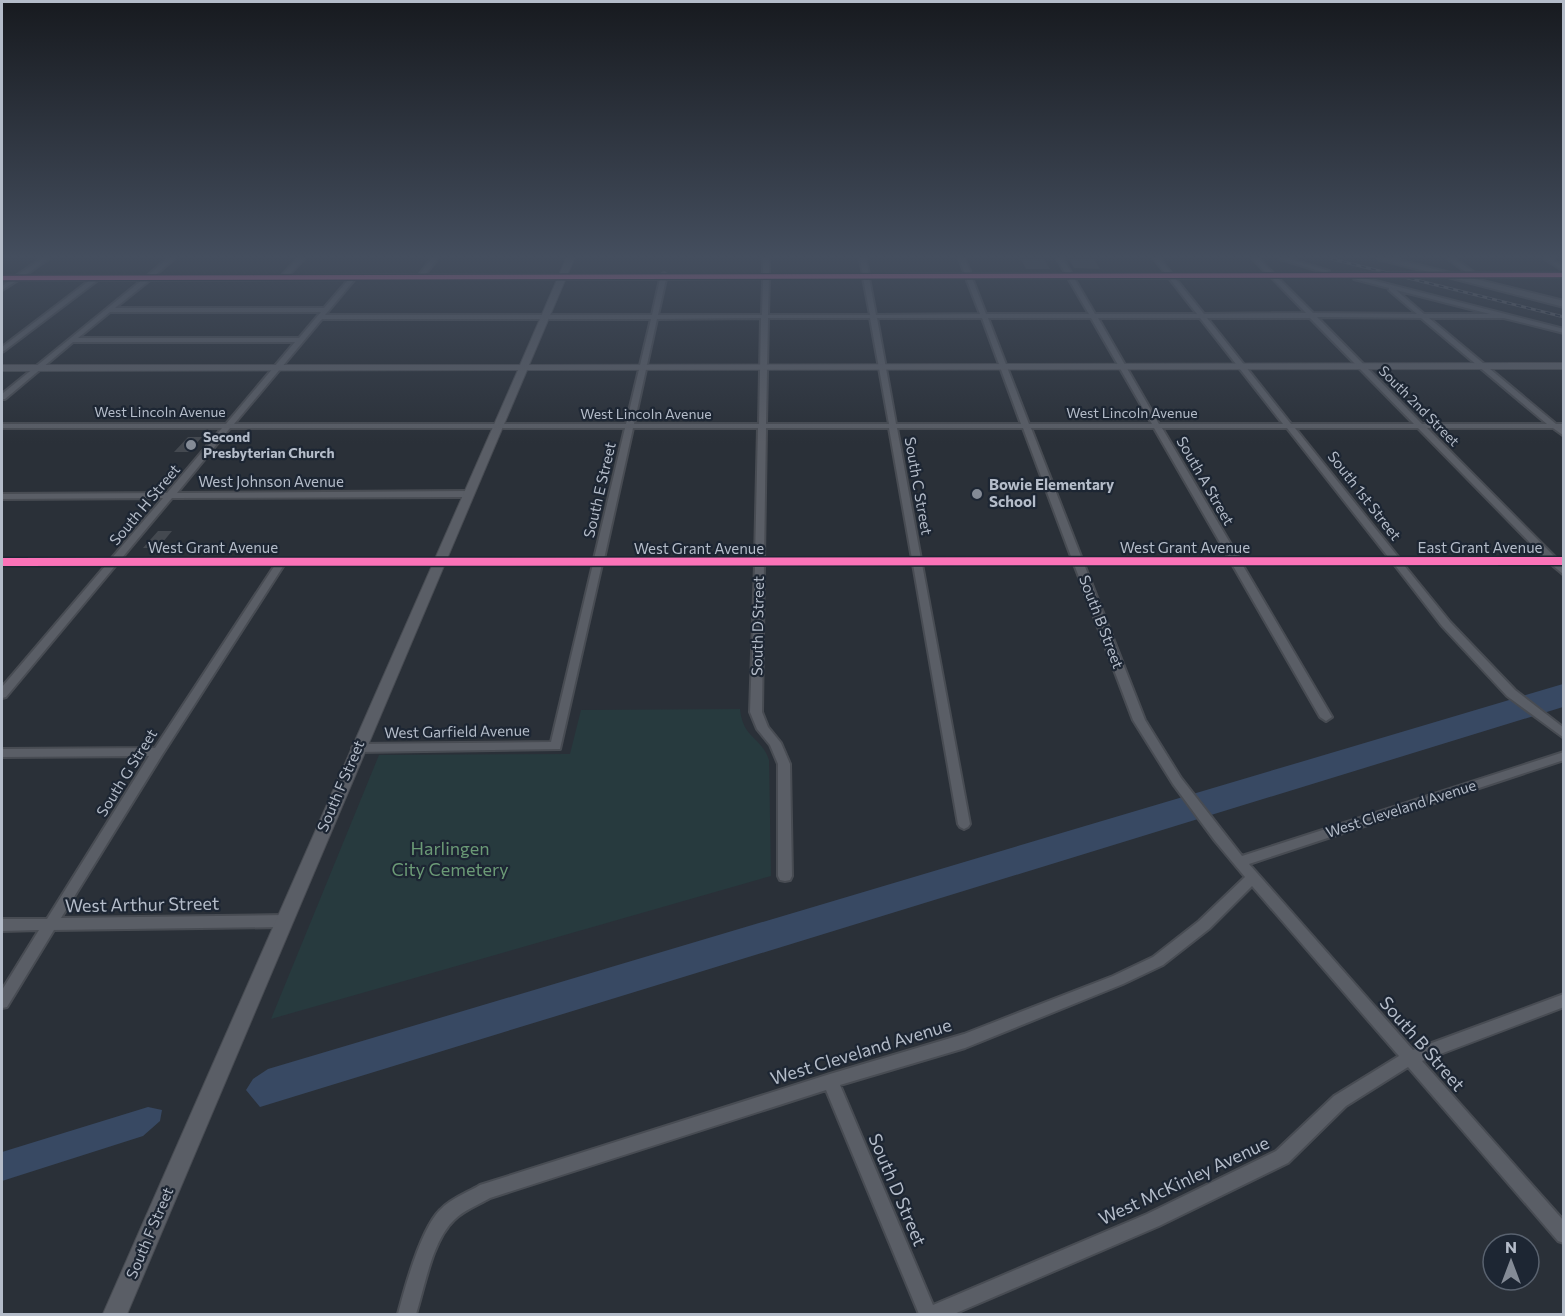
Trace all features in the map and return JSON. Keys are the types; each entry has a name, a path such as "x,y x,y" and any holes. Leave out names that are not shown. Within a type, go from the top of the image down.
{"street":[{"path":"2,350 41,320"},
{"path":"2,397 97,320"},
{"name":"South H Street","path":"2,694 319,320"},
{"name":"South F Street","path":"115,1314 543,320"},
{"name":"South E Street","path":"556,746 653,320"},
{"name":"South D Street","path":"765,320 756,712 763,729 775,743 784,764 785,876"},
{"name":"South C Street","path":"874,320 964,824"},
{"name":"South B Street","path":"986,320 1139,720 1164,765 1205,821 1239,862 1563,1235"},
{"name":"South A Street","path":"1097,320 1326,717"},
{"name":"South 1st Street","path":"1206,320 1446,624 1511,693 1563,734"},
{"name":"South 2nd Street","path":"1314,320 1563,572"},
{"path":"1427,320 1563,434"},
{"path":"1521,320 1563,331"},
{"path":"1547,327 1563,339"},
{"path":"73,340 302,340"},
{"path":"2,368 1563,366"},
{"name":"West Lincoln Avenue","path":"2,426 1563,426"},
{"name":"West Johnson Avenue","path":"2,496 469,494"},
{"name":"East Grant Avenue","path":"1396,561 1563,561"},
{"name":"West Grant Avenue","path":"2,562 1396,561"},
{"name":"South G Street","path":"2,1002 158,752 281,562"},
{"name":"West Garfield Avenue","path":"358,748 556,746"},
{"path":"2,753 158,752"},
{"name":"West Cleveland Avenue","path":"1239,862 1563,756"},
{"name":"West Cleveland Avenue","path":"407,1314 433,1238 443,1218 452,1210 486,1191 830,1081 965,1041 1118,980 1158,961 1204,925 1253,877"},
{"name":"West Arthur Street","path":"2,925 284,921"},
{"name":"West McKinley Avenue","path":"934,1314 1153,1220 1282,1157 1340,1101 1408,1059 1563,1000"},
{"name":"South D Street","path":"830,1081 928,1314"}],"green space":[{"name":"Harlingen City Cemetery","path":"740,709 748,732 762,746 769,760 771,876 271,1019 379,755 570,754 581,710"}],"water":[{"path":"1563,684 1563,707 260,1107 246,1090 253,1079 268,1069"},
{"path":"148,1107 162,1110 160,1121 143,1136 2,1181 2,1152"}],"building":[{"name":"Second Presbyterian Church","path":"188,437 202,437 189,452 174,452"},
{"path":"158,531 172,531 158,548 143,548"}],"cycle path":[{"path":"2,562 1564,561"}],"place":[{"name":"Second Presbyterian Church","path":"191,445"},
{"name":"Bowie Elementary School","path":"977,494"}]}
